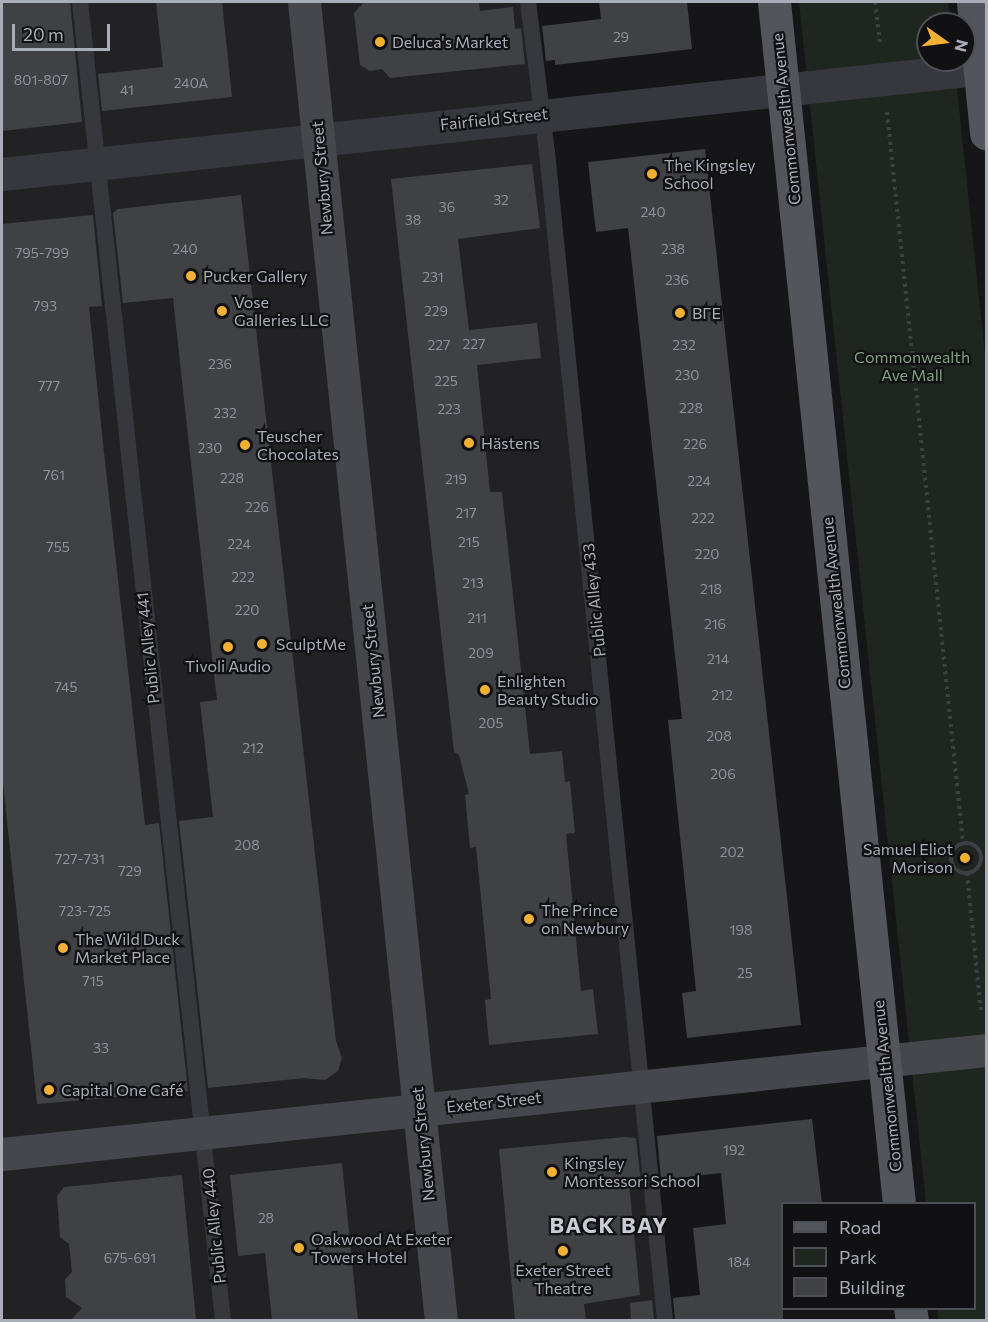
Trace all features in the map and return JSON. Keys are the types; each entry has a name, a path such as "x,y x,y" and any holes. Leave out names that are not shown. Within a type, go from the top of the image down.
{"main road":[{"name":"Newbury Street","path":"304,2 441,1320"},
{"name":"Commonwealth Avenue","path":"774,2 899,1202"},
{"path":"973,2 983,69 987,133"},
{"name":"Exeter Street","path":"2,1154 202,1131 987,1050"}],"street":[{"name":"Fairfield Street","path":"2,174 783,88 983,69"}],"lane":[{"name":"Public Alley 441","path":"80,2 202,1131"},
{"name":"Public Alley 433","path":"528,2 665,1320"},
{"name":"Public Alley 440","path":"202,1131 223,1320"}],"path":[{"path":"875,2 880,44"},
{"path":"887,112 963,843"},
{"path":"963,843 953,850 951,859 955,867 967,873"},
{"path":"963,843 977,848 980,856 978,865 967,873"},
{"path":"967,873 981,1014"}],"shaded area":[{"path":"2,2 528,2 665,1320 2,1320"}],"green space":[{"name":"Commonwealth Ave Mall","path":"799,2 948,2 949,12 916,12 916,72 955,72 986,364 986,1320 938,1320 937,1310 976,1310 976,1202 926,1202"}],"building":[{"path":"2,2 70,2 82,122 2,131"},
{"path":"156,2 222,2 232,97 102,111 98,74 163,67"},
{"path":"364,2 479,2 480,11 513,7 515,29 521,28 525,64 390,78 382,69 370,71 360,65 354,13"},
{"path":"599,2 687,2 692,49 555,65 555,60 546,61 542,26 601,19"},
{"path":"705,149 801,1025 687,1038 682,993 696,991 668,720 682,719 628,228 596,232 588,162"},
{"path":"532,164 540,228 458,239 469,330 537,323 541,358 477,365 490,492 502,492 530,754 562,751 565,782 570,781 575,833 566,834 581,991 593,989 598,1034 489,1045 485,1000 491,999 476,847 470,848 465,795 469,794 459,755 454,752 391,179"},
{"path":"241,195 336,1041 342,1058 338,1071 325,1080 304,1078 208,1088 179,821 213,817 200,702 217,700 173,298 123,303 113,213 118,209"},
{"path":"93,215 102,306 89,307 103,443 145,825 159,823 188,1091 37,1104 2,774 2,224"},
{"path":"812,1119 822,1202 781,1202 781,1310 783,1310 783,1320 675,1320 673,1298 700,1295 693,1228 726,1224 721,1173 661,1180 657,1136"},
{"path":"625,1137 636,1138 641,1182 629,1183 640,1295 584,1304 586,1320 515,1320 499,1149"},
{"path":"342,1163 358,1320 272,1320 265,1253 238,1256 230,1175"},
{"path":"182,1175 196,1320 71,1320 82,1308 66,1297 65,1279 72,1272 69,1244 60,1237 57,1196 64,1187"},
{"path":"652,1300 654,1320 631,1320 630,1303"}],"place":[{"name":"Deluca's Market","path":"380,42"},
{"name":"The Kingsley School","path":"652,174"},
{"name":"Pucker Gallery","path":"191,276"},
{"name":"Vose Galleries LLC","path":"222,311"},
{"name":"ΒΓΕ","path":"680,313"},
{"name":"Hästens","path":"469,443"},
{"name":"Teuscher Chocolates","path":"245,445"},
{"name":"SculptMe","path":"262,644"},
{"name":"Tivoli Audio","path":"228,647"},
{"name":"Enlighten Beauty Studio","path":"485,690"},
{"name":"Samuel Eliot Morison","path":"965,858"},
{"name":"The Prince on Newbury","path":"529,919"},
{"name":"The Wild Duck Market Place","path":"63,948"},
{"name":"Capital One Café","path":"49,1090"},
{"name":"Kingsley Montessori School","path":"552,1172"},
{"name":"Oakwood At Exeter Towers Hotel","path":"299,1248"},
{"name":"Exeter Street Theatre","path":"563,1251"}],"district":[{"name":"BACK BAY","path":"609,1225"}]}
